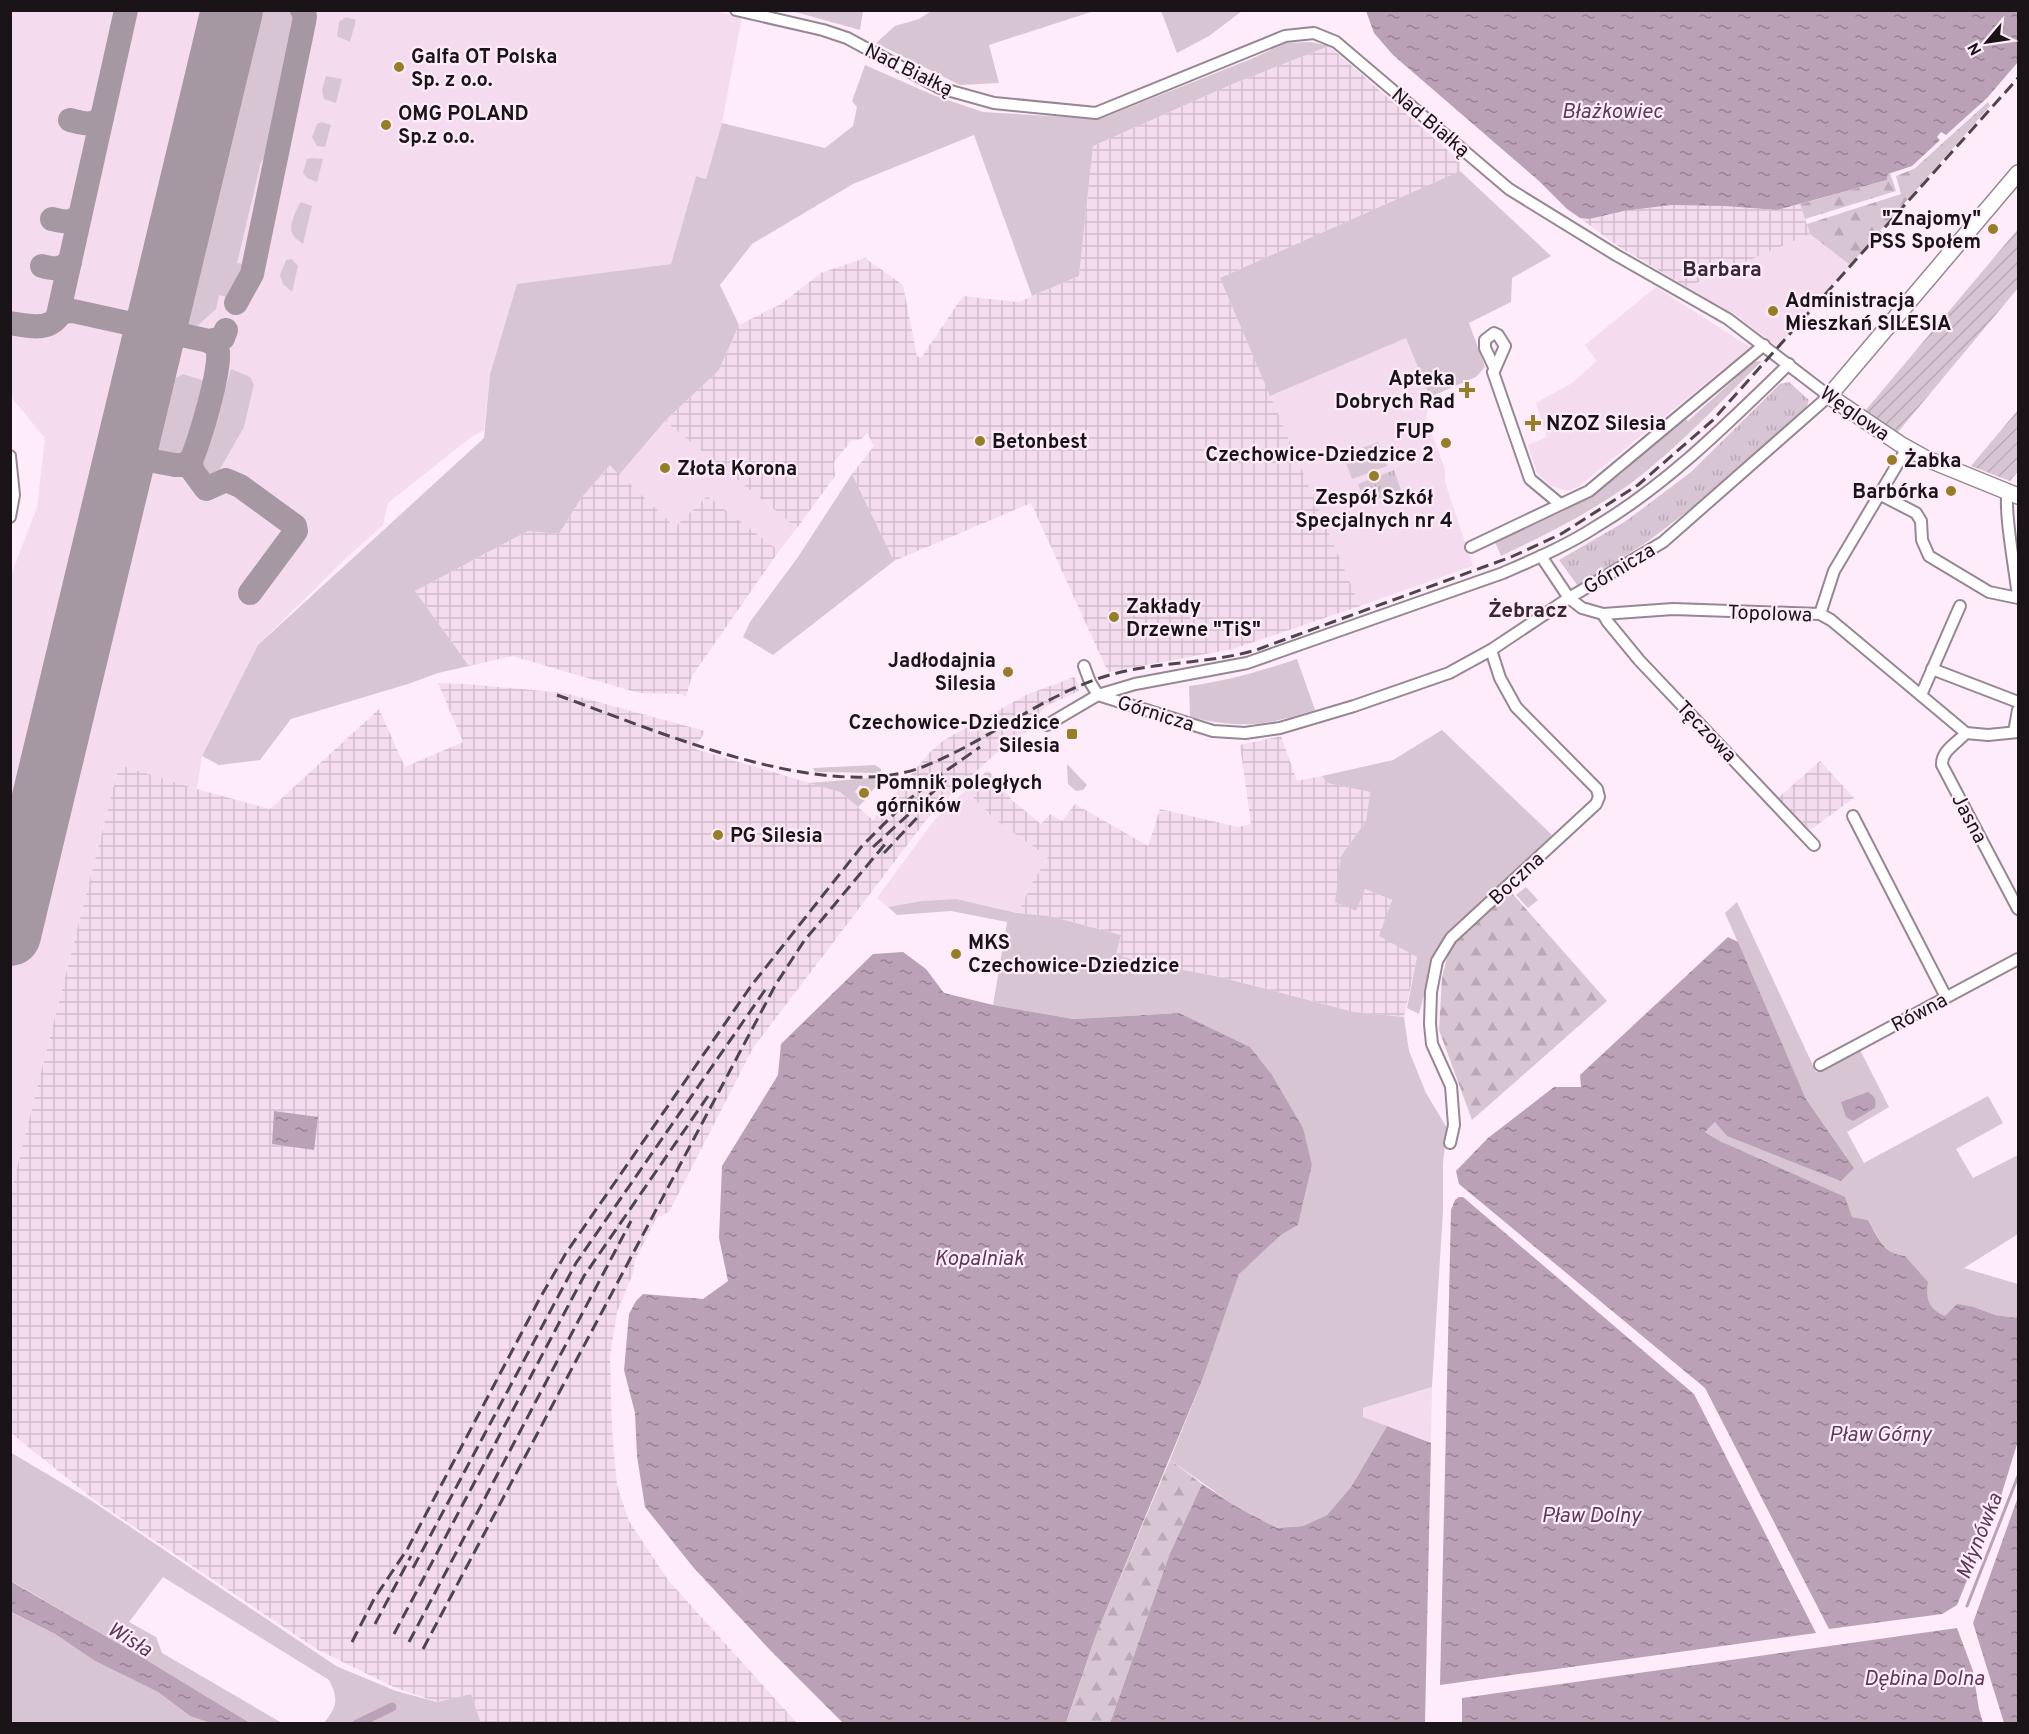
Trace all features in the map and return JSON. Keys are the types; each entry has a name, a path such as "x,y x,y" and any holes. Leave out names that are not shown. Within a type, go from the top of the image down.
{"street":[{"name":"Nad Białką","path":"736,10 848,38 940,88 994,103 1096,113 1285,36 1314,33 1336,42 1521,197 1728,320 1764,345"},
{"name":"Górnicza","path":"1098,695 1214,730 1245,733 1280,728 1449,674 1663,542 1829,396 2019,173"},
{"name":"Węglowa","path":"1764,345 1829,396 1907,448 1927,459 2013,494"},
{"path":"1471,547 1589,491 1764,345"},
{"name":"Górnicza","path":"1047,725 1098,695 1135,684 1247,663 1503,573 1541,556 1597,527 1653,488 1702,446 1789,364"},
{"path":"1495,369 1493,372 1530,479 1560,504"},
{"path":"1820,614 1834,571 1907,448"},
{"path":"10,456 14,495 10,517"},
{"path":"1879,494 1916,513 1921,521 1922,540 1929,556 1989,592 2019,598 2006,497 2013,494"},
{"name":"Topolowa","path":"1541,556 1569,598 1582,608 1603,614 1673,609 1820,614 1831,620 1966,733"},
{"path":"1921,695 1960,606"},
{"name":"Tęczowa","path":"1603,614 1639,660 1814,845"},
{"name":"Boczna","path":"1450,1143 1454,1125 1451,1086 1432,1044 1430,1024 1431,992 1437,961 1451,938 1596,804 1599,797 1598,789 1516,707 1500,678 1491,650"},
{"path":"1084,666 1098,695"},
{"path":"1932,669 2019,702"},
{"path":"1966,733 1988,735 2016,732 2019,710"},
{"name":"Jasna","path":"1966,733 1957,744 1944,753 1942,765 2019,909"},
{"path":"1853,816 1946,998"},
{"name":"Równa","path":"1820,1065 2019,959"}],"shaded area":[{"path":"707,10 742,17 722,123 706,179 696,176 671,264 517,285 490,374 484,430 470,438 388,503 383,525 258,645 202,756 197,789 119,765 11,1191 10,578 37,507 45,438 11,397 11,11"},
{"path":"1329,46 1460,161 1460,171 1220,278 1360,606 1233,649 1108,672 1031,503 894,561 852,474 874,446 867,433 861,439 851,441 834,462 835,476 797,528 665,421 719,370 739,325 781,304 821,273 865,258 903,285 917,356 921,358 963,296 1019,302 1079,276 1093,146 1228,86"},
{"path":"1800,204 1810,234 1687,287 1619,247 1580,218 1589,219 1624,211 1671,205 1777,210"},
{"path":"1810,234 1850,265 1778,347 1733,313 1717,307 1687,287"},
{"path":"1656,287 1750,347 1578,487 1567,491 1551,486 1537,473 1528,445 1547,437 1536,403 1572,383 1597,361 1585,345"},
{"name":"Zespół Szkół Specjalnych nr 4","path":"1406,337 1430,397 1426,419 1445,469 1445,482 1473,566 1360,606 1270,396"},
{"path":"665,421 797,528 779,551 707,496 675,527 619,475"},
{"path":"610,465 675,527 707,496 779,551 692,676 686,697 681,694 639,693 512,656 469,666 415,591 528,531 559,534 582,497"},
{"path":"1074,677 1079,691 1046,706 1038,715 1036,726 1005,745 933,811 753,1048 669,1212 657,1217 635,1260 633,1273 617,1312 610,1357 612,1431 617,1485 629,1521 668,1580 797,1723 481,1723 471,1694 437,1702 396,1688 318,1650 97,1502 11,1433 11,1191 119,765 270,809 379,709 405,767 463,742 438,683 466,684 565,693 705,731 695,749 840,792 873,820 930,752 944,740 1026,695"},
{"path":"1281,736 1297,781 1322,776 1327,783 1370,792 1366,821 1341,856 1365,889 1392,900 1417,957 1404,1017 1354,1012 1220,977 1136,961 1116,954 1121,935 1049,916 1018,913 1032,883 1048,857 993,818 966,790 988,770 1012,800 1041,824 1050,814 1062,821 1075,804 1148,846 1160,809 1238,827 1251,824 1240,745"},
{"path":"1820,761 1854,798 1810,830 1778,798"},
{"path":"966,790 993,818 1048,857 1032,883 1018,913 956,899 922,901 888,907 877,898 935,819"},
{"path":"1432,1387 1431,1443 1363,1417 1363,1408"}],"green space":[{"path":"933,10 1094,11 989,45 999,83 960,85 876,43 895,26 919,19"},
{"path":"1161,10 1242,11 1209,36 1177,53"},
{"path":"259,11 291,11 297,27 273,130 270,155 261,162 237,263 243,264 239,280 226,297 219,295 216,309 194,329 189,330 185,321 256,15"},
{"path":"792,11 863,11 860,30"},
{"path":"346,17 356,20 350,42 337,36 339,22"},
{"path":"1311,42 1329,46 1228,86 1093,146 1079,276 1032,296 974,135 853,184 752,244 720,285 739,325 719,370 665,421 619,475 610,465 582,497 559,534 528,531 415,591 469,666 438,673 291,719 260,760 219,765 202,756 258,645 484,438 490,374 517,284 671,264 696,176 706,179 722,123 825,148 853,126 857,107 852,101 865,65 933,95 983,112 1100,119 1286,43"},
{"path":"326,76 342,79 336,103 324,99 322,90"},
{"path":"1988,102 1990,106 1850,265 1810,234 1807,224 1901,194 1896,176 1914,169"},
{"path":"322,122 331,125 325,147 317,146 312,137 317,124"},
{"path":"307,159 323,159 317,182 307,178 303,173"},
{"path":"1460,171 1551,256 1512,278 1511,302 1469,323 1485,367 1476,377 1430,397 1406,338 1270,396 1220,278"},
{"path":"1890,173 1896,191 1805,219 1800,204 1887,180"},
{"path":"301,202 312,206 303,244 291,230"},
{"path":"2018,229 2018,288 1898,432 1865,411"},
{"path":"292,259 298,266 292,292 283,284 280,275 286,260"},
{"path":"1762,361 1682,440 1630,484 1567,523 1501,556 1495,542 1564,511 1621,474 1684,417 1688,421 1737,377 1734,373 1752,362"},
{"path":"231,369 250,377 254,384 244,427 212,483 200,472 198,461 217,383 226,387"},
{"path":"183,374 208,382 193,446 190,454 185,458 155,453 171,381"},
{"path":"1789,382 1809,400 1805,411 1693,507 1647,542 1578,586 1559,560 1626,521 1691,472 1780,384"},
{"path":"2018,410 2018,471 2010,481 1971,466"},
{"path":"1378,442 1387,466 1352,479 1343,455"},
{"path":"1394,470 1401,490 1365,504 1358,484"},
{"path":"852,474 894,561 773,655 743,637 750,622 798,557"},
{"path":"1297,659 1315,710 1281,720 1253,724 1224,723 1190,717 1189,686 1244,675"},
{"path":"1442,730 1552,835 1437,947 1419,1014 1407,1008 1417,957 1379,936 1392,900 1365,889 1356,911 1335,902 1341,856 1366,821 1370,792 1327,783 1322,776 1393,760"},
{"path":"1067,764 1087,785 1083,790 1076,791 1068,784"},
{"path":"875,765 881,769 881,773 815,772 813,768"},
{"path":"882,777 871,792 860,785 855,792 865,800 858,807 840,792 809,783"},
{"path":"1526,887 1538,900 1528,908 1516,895"},
{"path":"1511,892 1607,1001 1472,1120 1439,1030 1442,977 1450,947"},
{"path":"956,899 1017,913 1049,916 1121,935 1116,954 1136,961 1220,977 1354,1012 1404,1017 1409,1051 1426,1093 1447,1128 1443,1163 1443,1211 1432,1387 1363,1408 1363,1417 1387,1426 1351,1487 1327,1515 1303,1526 1277,1528 1237,1507 1170,1460 1203,1378 1239,1273 1281,1235 1298,1225 1312,1165 1179,1013 1074,1019 993,1005 1007,922 951,911 897,915 888,907 922,901"},
{"path":"1737,902 1816,1072 1860,1050 1889,1107 1847,1132 1864,1163 1988,1096 2003,1123 1956,1149 1973,1178 2018,1155 2018,1234 1964,1268 2018,1284 2018,1318 1995,1315 1974,1307 1945,1317 1933,1311 1925,1296 1894,1255 1882,1244 1868,1220 1852,1217 1705,1132 1715,1122 1854,1168 1806,1099 1725,913"},
{"path":"10,1452 89,1499 336,1666 396,1691 437,1702 471,1694 481,1723 324,1723 335,1703 329,1680 163,1577 129,1622 156,1637 162,1653 282,1723 250,1723 11,1581"},
{"path":"1170,1460 1202,1484 1170,1553 1110,1723 1066,1724 1096,1635"},
{"path":"10,1612 55,1634 95,1661 158,1692 190,1716 210,1723 11,1723"}],"water":[{"name":"Błażkowiec","path":"1366,11 2018,11 2018,62 1987,98 1946,135 1941,132 1937,137 1940,140 1912,166 1888,174 1887,180 1777,210 1671,205 1624,211 1589,219 1580,218 1567,209 1539,181 1393,55 1374,33"},
{"name":"Pław Górny","path":"1728,937 1738,942 1806,1099 1854,1168 1841,1181 1727,1136 1715,1122 1705,1132 1722,1142 1845,1197 1852,1217 1868,1220 1886,1248 1905,1256 1928,1282 1929,1303 1945,1316 1957,1304 1974,1307 1995,1315 2018,1318 2018,1441 2001,1496 1957,1605 1942,1614 1829,1629 1705,1388 1459,1184 1456,1171 1488,1138 1554,1087 1581,1087 1580,1075"},
{"name":"Kopalniak","path":"903,952 926,969 944,993 993,1005 1074,1019 1179,1013 1250,1047 1272,1075 1303,1128 1312,1165 1298,1225 1281,1235 1239,1274 1203,1378 1096,1635 1066,1723 843,1723 769,1649 693,1567 645,1507 637,1456 635,1413 624,1370 629,1314 643,1294 703,1299 728,1281 719,1238 722,1166 778,1075 781,1044 873,954"},
{"path":"1868,1092 1875,1099 1875,1108 1853,1121 1846,1117 1841,1102"},
{"path":"274,1111 318,1117 314,1150 272,1144"},
{"name":"Pław Dolny","path":"1463,1197 1694,1394 1816,1633 1440,1685 1451,1210 1455,1200"},
{"path":"1387,1426 1431,1443 1425,1723 1110,1723 1170,1553 1202,1484 1237,1507 1277,1528 1303,1526 1327,1515 1351,1487"},
{"path":"2018,1497 2018,1723 2004,1723 1973,1623"},
{"path":"10,1581 250,1723 210,1723 190,1716 158,1692 95,1661 55,1634 11,1612"},
{"name":"Dębina Dolna","path":"1957,1628 1973,1671 1983,1723 1462,1723 1462,1698"}],"waterway":[{"name":"Młynówka","path":"1967,1606 2018,1476"},
{"path":"357,1724 392,1707"}],"taxiway":[{"path":"58,315 126,10"},
{"path":"236,303 252,274 304,22 305,16 302,10"},
{"path":"70,120 91,123 102,117"},
{"path":"52,219 67,222 80,215"},
{"path":"42,266 56,268 70,262"},
{"path":"10,323 40,326 53,322 64,312 73,311 209,341 223,338 226,330"},
{"path":"126,456 175,465 191,461 213,390 218,362 216,347 209,341"},
{"path":"191,461 192,470 206,489 226,480 240,486 295,526 296,531 250,593"}],"runway":[{"path":"10,935 232,10"}],"railway":[{"path":"557,695 690,743 740,758 790,770 839,777 885,776 925,766 947,756 1055,697 1100,678 1138,669 1237,655 1256,650 1511,557 1561,534 1638,485 1713,420 2018,78"},
{"path":"352,1642 374,1599 408,1548 566,1253 751,986 862,846 907,801 980,747"},
{"path":"873,847 946,780"},
{"path":"884,853 927,807"},
{"path":"423,1649 776,984 804,941 886,843"},
{"path":"413,1568 576,1263 765,990"},
{"path":"394,1634 584,1276 708,1096"},
{"path":"409,1642 631,1221"},
{"path":"375,1624 411,1556"}],"place":[{"name":"Galfa OT Polska Sp. z o.o.","path":"399,67"},
{"name":"OMG POLAND Sp.z o.o.","path":"386,125"},
{"name":"\"Znajomy\" PSS Społem","path":"1993,229"},
{"name":"Administracja Mieszkań SILESIA","path":"1773,311"},
{"name":"Apteka Dobrych Rad","path":"1467,390"},
{"name":"NZOZ Silesia","path":"1533,423"},
{"name":"Betonbest","path":"980,441"},
{"name":"FUP Czechowice-Dziedzice 2","path":"1446,443"},
{"name":"Żabka","path":"1892,460"},
{"name":"Złota Korona","path":"665,468"},
{"name":"Zespół Szkół Specjalnych nr 4","path":"1374,476"},
{"name":"Barbórka","path":"1951,491"},
{"name":"Zakłady Drzewne \"TiS\"","path":"1114,617"},
{"name":"Jadłodajnia Silesia","path":"1008,672"},
{"name":"Czechowice-Dziedzice Silesia","path":"1072,734"},
{"name":"Pomnik poległych górników","path":"864,793"},
{"name":"PG Silesia","path":"718,835"},
{"name":"MKS Czechowice-Dziedzice","path":"956,954"}],"district":[{"name":"Barbara","path":"1722,269"},
{"name":"Żebracz","path":"1528,610"}],"water label":[{"name":"Wisła","path":"130,1639"}]}
